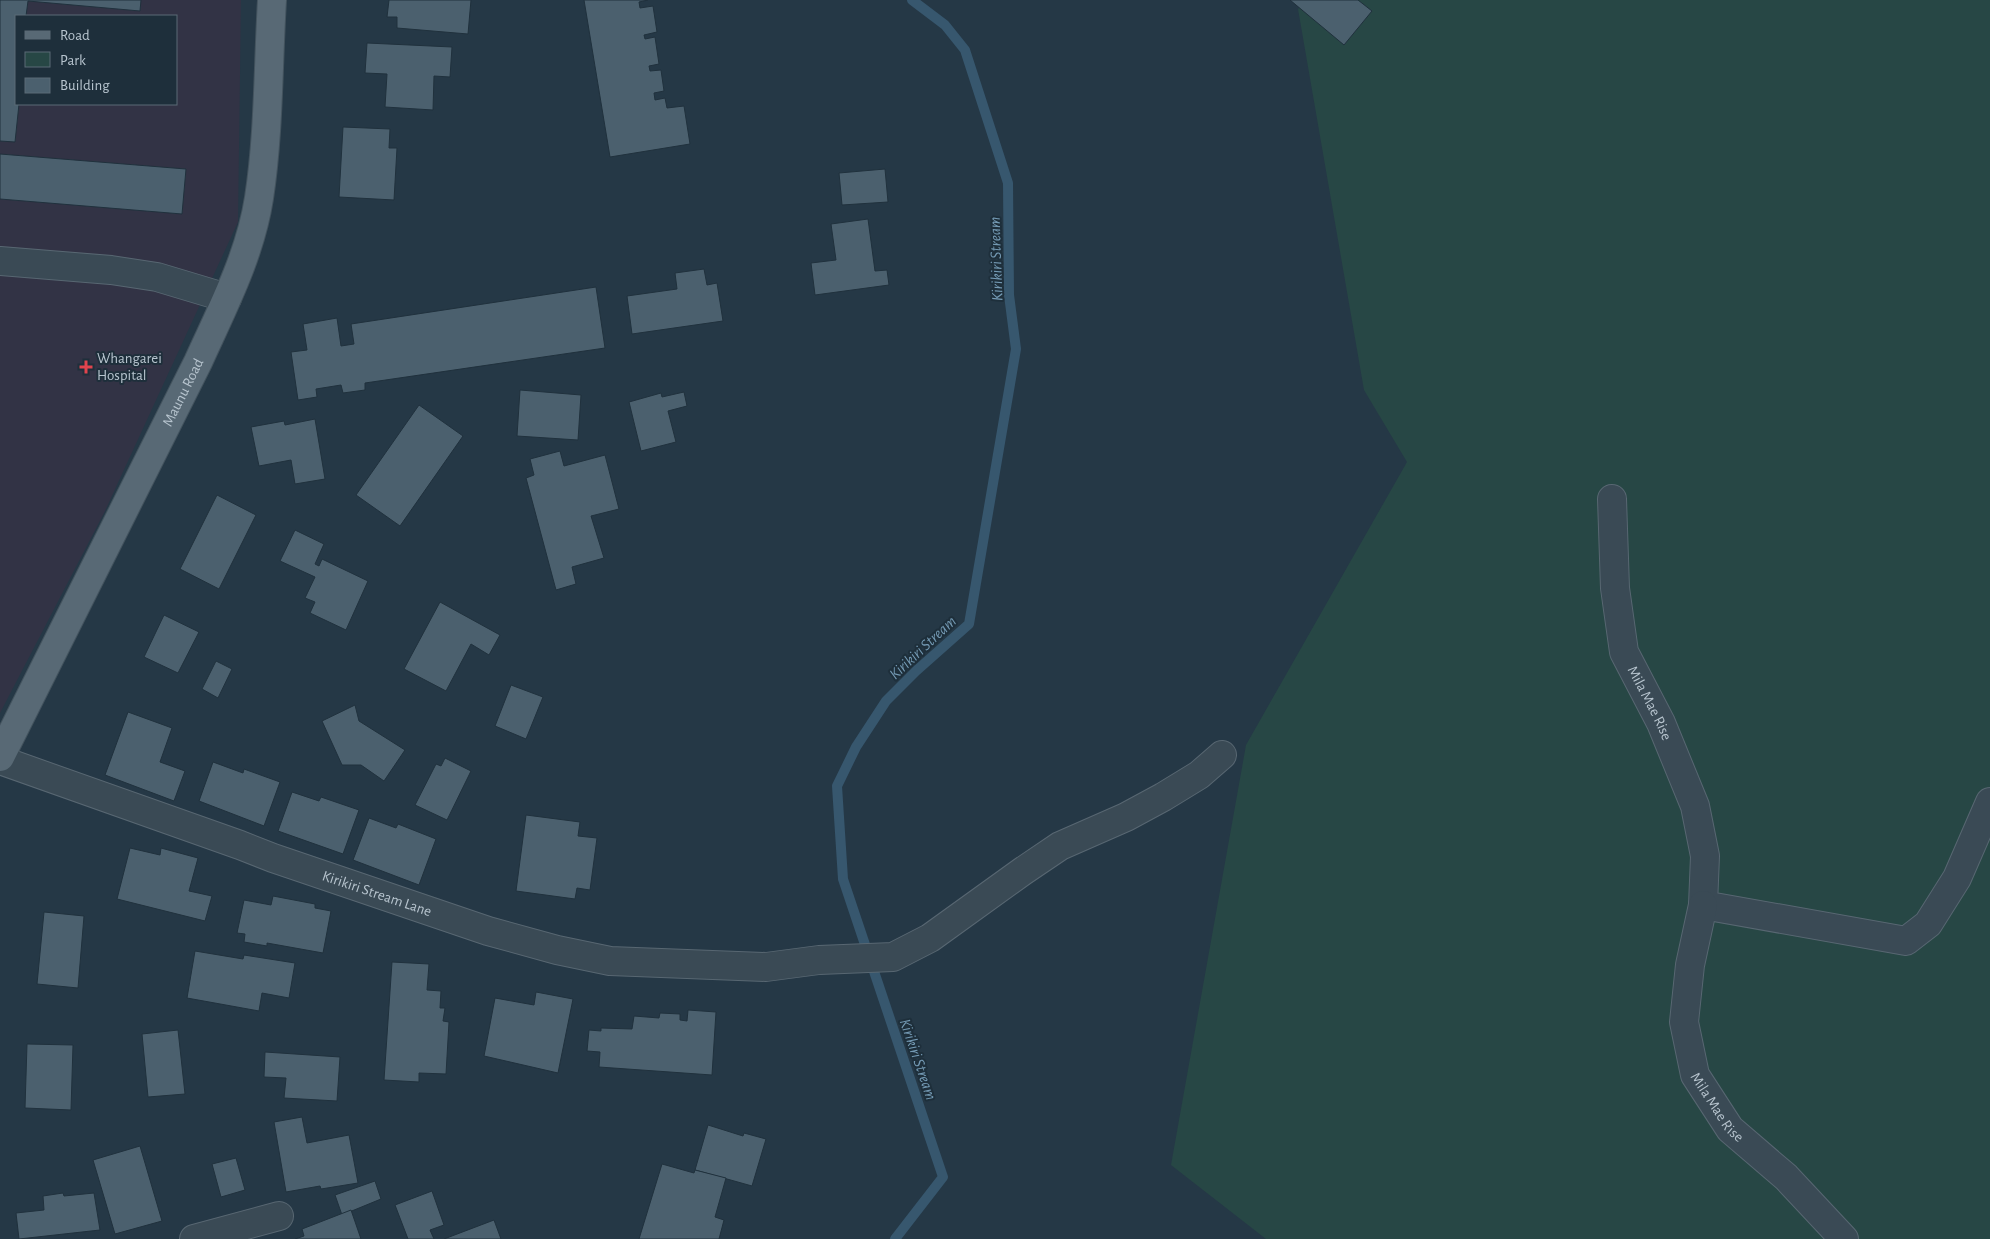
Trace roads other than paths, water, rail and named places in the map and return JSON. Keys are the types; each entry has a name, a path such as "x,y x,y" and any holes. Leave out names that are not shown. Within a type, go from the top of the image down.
{"main road":[{"name":"Maunu Road","path":"0,759 198,362 228,298 243,258 259,199 272,0"}],"street":[{"path":"0,261 110,270 157,277 228,298"},
{"name":"Mila Mae Rise","path":"1612,499 1615,588 1624,652 1661,723 1695,806 1705,856 1702,905 1690,965 1684,1022 1695,1075 1730,1128 1786,1177 1844,1239"},
{"name":"Kirikiri Stream Lane","path":"0,759 273,858 488,931 531,943 610,960 766,967 818,960 894,957 930,938 1060,846 1126,817 1163,797 1199,775 1222,755"},
{"path":"1702,905 1906,941 1928,924 1958,878 1990,802"},
{"path":"194,1239 279,1216"}],"waterway":[{"name":"Kirikiri Stream","path":"895,1239 943,1177 843,879 837,786 856,747 886,701 916,671 969,624 1016,349 1009,295 1008,183 965,50 945,25 912,0"}],"place":[{"name":"Whangarei Hospital","path":"86,367"}]}
